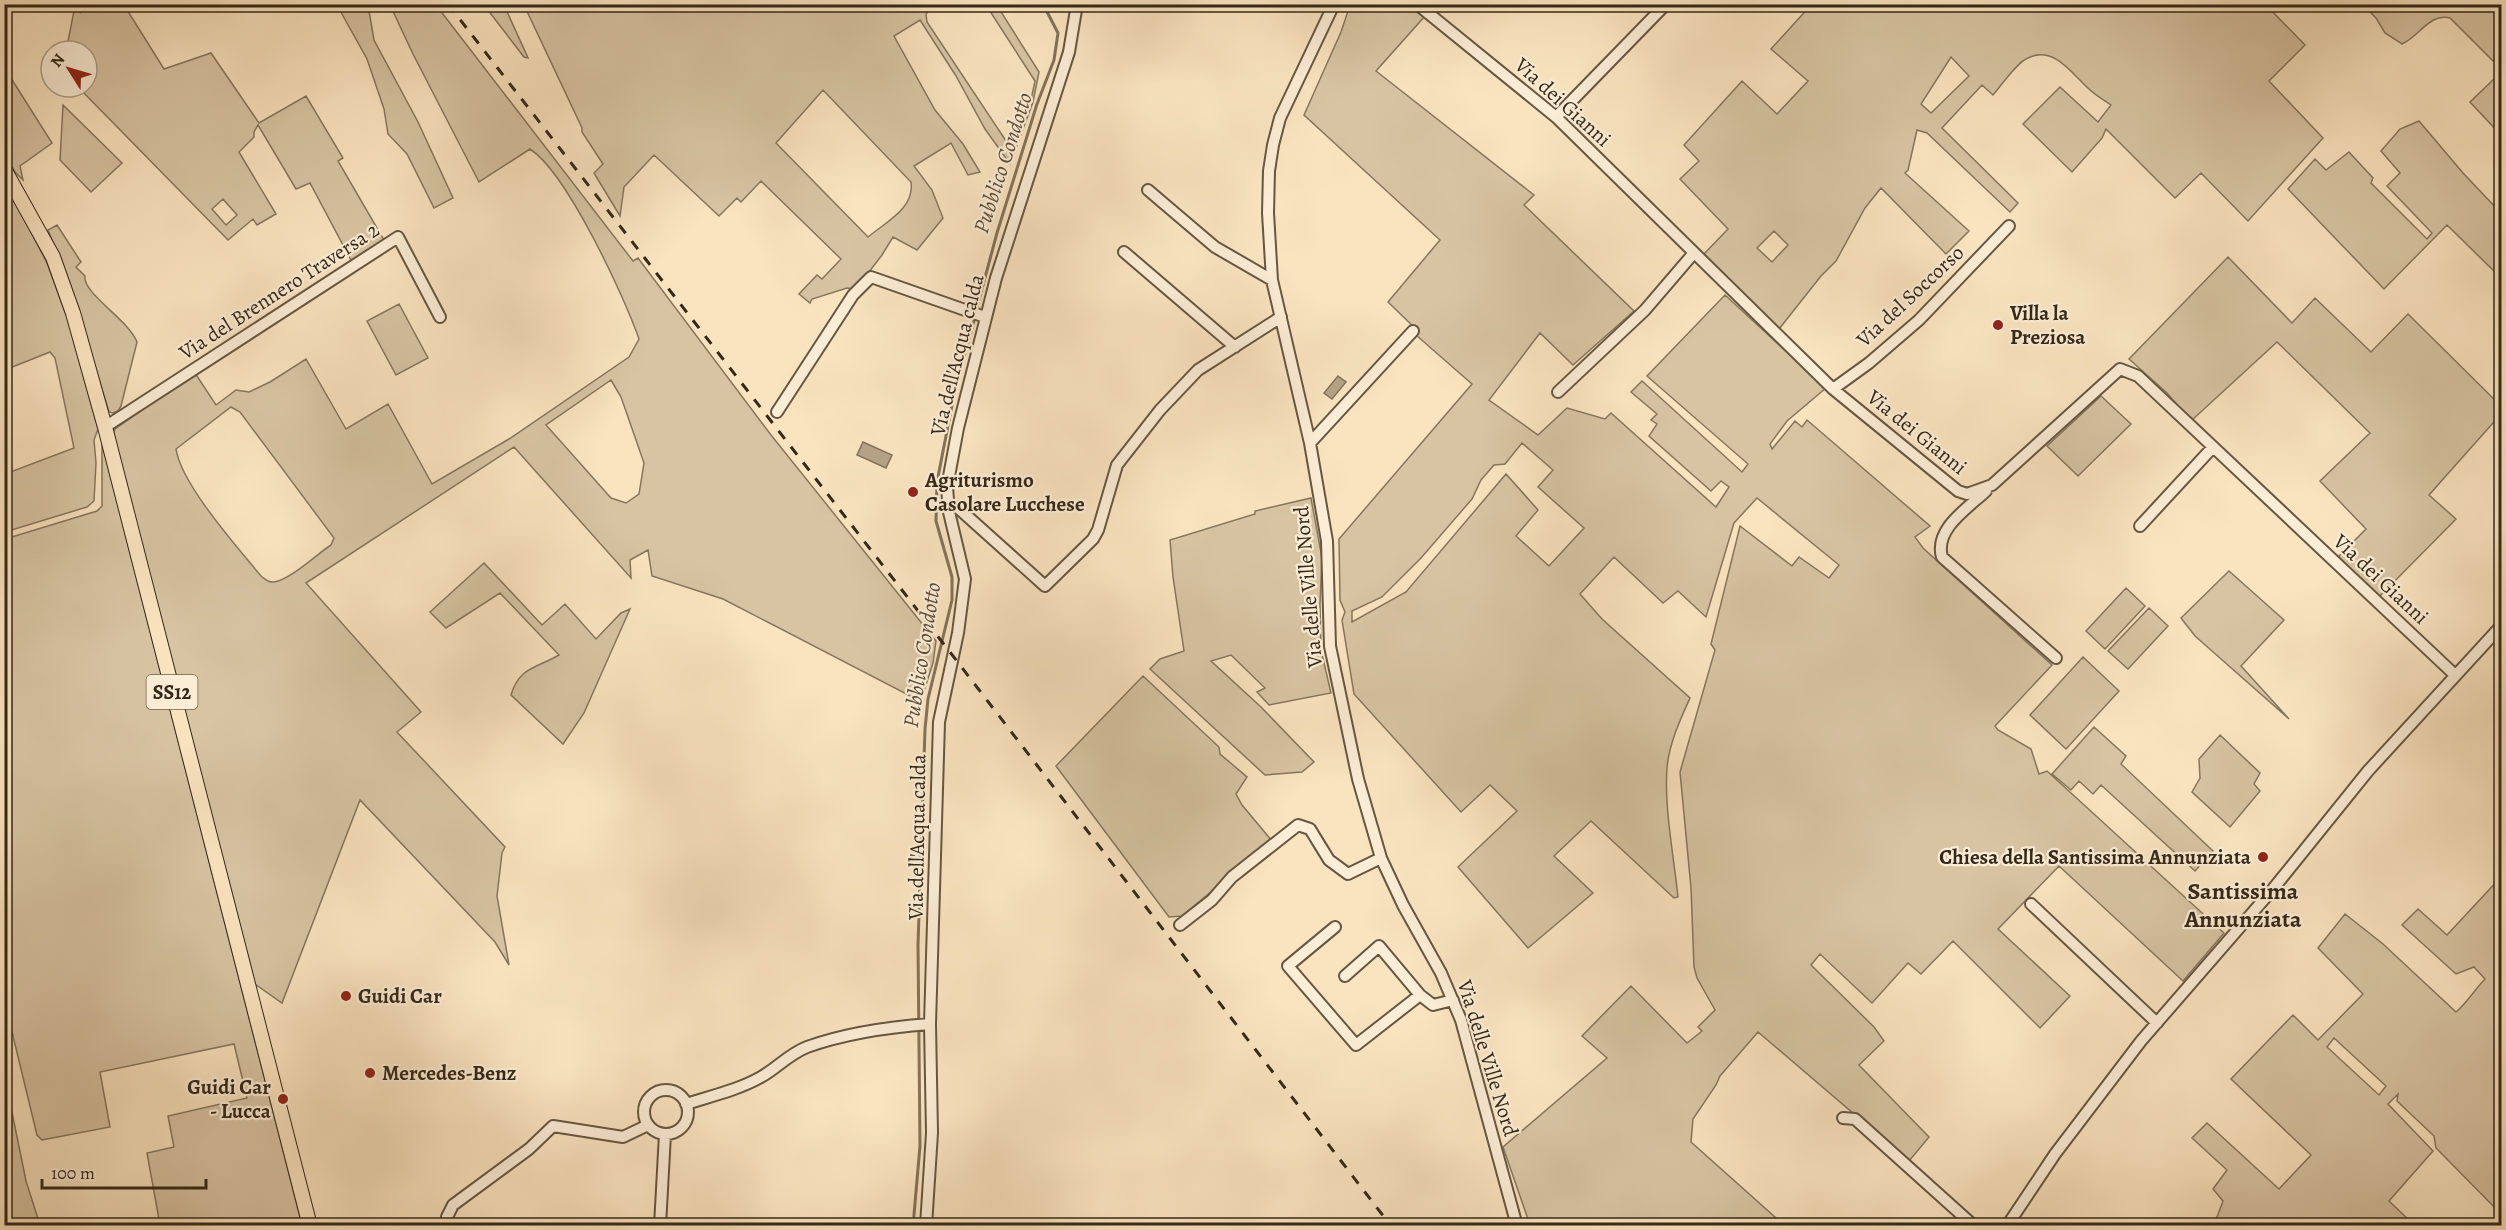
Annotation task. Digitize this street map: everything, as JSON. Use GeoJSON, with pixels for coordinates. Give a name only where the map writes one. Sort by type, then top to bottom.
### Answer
{"type":"FeatureCollection","features":[{"type":"Feature","properties":{"kind":"main road","name":"SS12"},"geometry":{"type":"LineString","coordinates":[[4,169],[53,257],[73,314],[105,427],[310,1226]]}},
{"type":"Feature","properties":{"kind":"street","name":"Via dell'Acqua calda"},"geometry":{"type":"LineString","coordinates":[[926,1226],[932,1133],[921,1024],[939,722],[964,596],[962,562],[947,487],[982,316],[1069,52],[1077,4]]}},
{"type":"Feature","properties":{"kind":"street","name":"Via delle Ville Nord"},"geometry":{"type":"LineString","coordinates":[[1334,4],[1280,118],[1273,146],[1269,171],[1268,213],[1272,280],[1310,443],[1327,541],[1330,646],[1358,779],[1381,858],[1403,905],[1441,973],[1461,1020],[1517,1226]]}},
{"type":"Feature","properties":{"kind":"street","name":"Via dei Gianni"},"geometry":{"type":"LineString","coordinates":[[1418,4],[1556,117],[1833,389],[1958,491],[1967,494],[1992,486],[2120,369],[2138,376],[2455,675]]}},
{"type":"Feature","properties":{"kind":"street"},"geometry":{"type":"LineString","coordinates":[[1556,117],[1666,4]]}},
{"type":"Feature","properties":{"kind":"street"},"geometry":{"type":"LineString","coordinates":[[1148,190],[1215,247],[1272,280]]}},
{"type":"Feature","properties":{"kind":"street","name":"Via del Soccorso"},"geometry":{"type":"LineString","coordinates":[[1833,389],[1869,363],[1919,320],[2009,226]]}},
{"type":"Feature","properties":{"kind":"street","name":"Via del Brennero Traversa 2"},"geometry":{"type":"LineString","coordinates":[[105,427],[398,237],[440,318]]}},
{"type":"Feature","properties":{"kind":"street"},"geometry":{"type":"LineString","coordinates":[[1124,252],[1235,348]]}},
{"type":"Feature","properties":{"kind":"street"},"geometry":{"type":"LineString","coordinates":[[1558,392],[1644,310],[1693,254]]}},
{"type":"Feature","properties":{"kind":"street"},"geometry":{"type":"LineString","coordinates":[[777,412],[853,295],[871,277],[982,316]]}},
{"type":"Feature","properties":{"kind":"street"},"geometry":{"type":"LineString","coordinates":[[949,505],[957,507],[1045,586],[1093,539],[1098,530],[1117,465],[1160,410],[1198,370],[1281,317]]}},
{"type":"Feature","properties":{"kind":"street"},"geometry":{"type":"LineString","coordinates":[[1310,443],[1413,331]]}},
{"type":"Feature","properties":{"kind":"street"},"geometry":{"type":"LineString","coordinates":[[2140,526],[2213,447]]}},
{"type":"Feature","properties":{"kind":"street"},"geometry":{"type":"LineString","coordinates":[[1992,486],[1956,519],[1942,537],[1940,548],[1942,557],[2056,658]]}},
{"type":"Feature","properties":{"kind":"street"},"geometry":{"type":"LineString","coordinates":[[2007,1226],[2055,1154],[2157,1023],[2273,889],[2368,771],[2502,625]]}},
{"type":"Feature","properties":{"kind":"street"},"geometry":{"type":"LineString","coordinates":[[1180,925],[1212,900],[1232,877],[1298,825],[1310,829],[1329,860],[1348,873],[1381,858]]}},
{"type":"Feature","properties":{"kind":"street"},"geometry":{"type":"LineString","coordinates":[[2031,904],[2157,1023]]}},
{"type":"Feature","properties":{"kind":"street"},"geometry":{"type":"LineString","coordinates":[[1335,927],[1288,966],[1356,1046],[1420,994]]}},
{"type":"Feature","properties":{"kind":"street"},"geometry":{"type":"LineString","coordinates":[[1345,976],[1378,946],[1420,994],[1433,1005],[1453,1000]]}},
{"type":"Feature","properties":{"kind":"street"},"geometry":{"type":"LineString","coordinates":[[686,1104],[731,1090],[761,1077],[787,1057],[807,1047],[879,1028],[921,1024]]}},
{"type":"Feature","properties":{"kind":"street"},"geometry":{"type":"LineString","coordinates":[[671,1090],[683,1098],[686,1104],[687,1118],[679,1130],[666,1134],[659,1133],[648,1125],[645,1118],[646,1103],[656,1093],[671,1090]]}},
{"type":"Feature","properties":{"kind":"street"},"geometry":{"type":"LineString","coordinates":[[1842,1118],[1855,1119],[1974,1226]]}},
{"type":"Feature","properties":{"kind":"street"},"geometry":{"type":"LineString","coordinates":[[451,1226],[447,1217],[453,1205],[529,1149],[553,1126],[623,1137],[648,1125]]}},
{"type":"Feature","properties":{"kind":"street"},"geometry":{"type":"LineString","coordinates":[[660,1226],[666,1134]]}},
{"type":"Feature","properties":{"kind":"shaded area"},"geometry":{"type":"Polygon","coordinates":[[[675,4],[676,8],[684,4],[935,5],[926,14],[927,22],[1010,147],[1031,100],[1035,81],[986,5],[992,5],[995,9],[998,7],[1039,72],[1033,102],[1010,164],[985,129],[956,76],[920,20],[894,36],[935,110],[963,144],[980,172],[968,175],[951,143],[914,166],[932,190],[943,218],[917,250],[893,237],[856,289],[847,288],[812,299],[810,303],[799,294],[817,275],[822,279],[841,259],[761,181],[741,202],[737,198],[719,216],[654,155],[624,187],[620,216],[594,173],[603,164],[582,132],[524,5],[675,4]],[[823,90],[776,143],[868,237],[904,207],[911,191],[911,182],[823,90]]]}},
{"type":"Feature","properties":{"kind":"shaded area"},"geometry":{"type":"Polygon","coordinates":[[[2194,4],[2196,7],[2199,4],[2266,5],[2305,45],[2269,81],[2323,138],[2248,221],[2201,173],[2175,198],[2106,129],[2102,138],[2072,172],[2023,124],[2060,87],[2098,122],[2111,105],[2091,91],[2054,58],[2037,55],[2028,58],[2014,69],[1993,95],[1982,85],[1942,128],[2018,203],[2010,212],[1927,133],[1917,130],[1908,170],[1905,173],[1969,231],[1946,254],[1881,188],[1865,208],[1836,261],[1821,276],[1779,329],[1704,254],[1728,229],[1680,179],[1699,161],[1684,145],[1742,81],[1777,114],[1808,81],[1771,49],[1811,5],[2194,4]],[[1951,57],[1921,104],[1931,113],[1969,76],[1951,57]],[[1774,231],[1757,248],[1772,262],[1788,245],[1774,231]]]}},
{"type":"Feature","properties":{"kind":"shaded area"},"geometry":{"type":"Polygon","coordinates":[[[80,5],[124,5],[164,69],[211,53],[259,123],[306,96],[343,158],[338,161],[384,240],[352,262],[310,183],[296,189],[258,125],[254,137],[239,152],[276,214],[257,225],[253,219],[228,240],[90,99],[99,99],[99,39],[68,39],[75,6],[80,12],[80,5]],[[223,199],[212,209],[226,225],[237,215],[223,199]]]}},
{"type":"Feature","properties":{"kind":"shaded area"},"geometry":{"type":"Polygon","coordinates":[[[337,5],[368,5],[374,40],[418,122],[453,198],[434,208],[407,154],[388,134],[384,109],[367,59],[337,5]]]}},
{"type":"Feature","properties":{"kind":"shaded area"},"geometry":{"type":"Polygon","coordinates":[[[390,5],[436,5],[633,261],[638,258],[771,435],[936,641],[933,663],[922,697],[916,699],[723,599],[652,576],[648,550],[630,560],[631,578],[514,447],[306,583],[421,712],[397,732],[505,847],[502,853],[497,896],[509,965],[495,942],[360,800],[282,1003],[255,984],[113,434],[115,429],[195,373],[216,405],[236,390],[249,392],[270,382],[306,359],[346,429],[388,404],[432,484],[509,439],[629,357],[639,339],[632,319],[593,237],[561,183],[545,162],[530,149],[479,182],[390,5]],[[611,380],[546,425],[611,498],[626,503],[639,494],[644,463],[621,397],[611,380]],[[231,407],[176,449],[188,480],[225,533],[261,576],[274,582],[288,577],[303,566],[331,545],[334,538],[240,412],[231,407]]]}},
{"type":"Feature","properties":{"kind":"shaded area"},"geometry":{"type":"Polygon","coordinates":[[[484,5],[504,5],[528,58],[524,57],[484,5]]]}},
{"type":"Feature","properties":{"kind":"shaded area"},"geometry":{"type":"Polygon","coordinates":[[[1350,5],[1411,5],[1425,16],[1376,71],[1534,195],[1524,205],[1634,311],[1573,365],[1540,333],[1489,400],[1538,435],[1567,408],[1605,419],[1611,413],[1716,507],[1729,487],[1721,481],[1711,491],[1649,436],[1657,424],[1651,420],[1657,414],[1631,392],[1642,381],[1742,472],[1748,464],[1647,376],[1725,295],[1826,388],[1787,421],[1770,444],[1772,449],[1795,421],[1802,427],[1807,420],[1930,526],[1915,537],[1923,548],[2052,665],[1995,726],[2031,749],[2039,774],[2047,771],[2224,933],[2183,981],[2059,866],[1998,929],[2070,996],[2040,1028],[1953,941],[1921,974],[1908,963],[1872,1003],[1820,954],[1811,965],[1874,1027],[1884,1041],[1859,1065],[1929,1137],[1909,1161],[1758,1032],[1720,1076],[1693,1119],[1691,1142],[1784,1225],[1530,1225],[1503,1147],[1607,1058],[1582,1036],[1631,986],[1687,1043],[1702,1031],[1698,1027],[1715,1010],[1697,978],[1694,967],[1691,888],[1680,772],[1715,650],[1711,644],[1740,526],[1792,566],[1799,557],[1829,578],[1839,565],[1757,498],[1734,523],[1706,617],[1678,591],[1663,603],[1614,557],[1580,594],[1602,619],[1690,698],[1673,741],[1668,759],[1666,783],[1678,897],[1674,898],[1591,821],[1554,856],[1593,893],[1528,948],[1458,867],[1517,811],[1490,785],[1461,812],[1354,694],[1342,620],[1345,612],[1340,600],[1339,539],[1472,384],[1416,335],[1419,332],[1388,302],[1440,240],[1304,115],[1341,32],[1350,5]],[[1522,443],[1505,464],[1494,465],[1481,480],[1472,499],[1421,558],[1382,597],[1352,611],[1352,622],[1406,592],[1506,474],[1538,510],[1516,536],[1549,566],[1584,528],[1538,487],[1553,470],[1522,443]]]}},
{"type":"Feature","properties":{"kind":"shaded area"},"geometry":{"type":"Polygon","coordinates":[[[2363,5],[2501,5],[2501,53],[2493,61],[2450,18],[2443,17],[2430,22],[2402,44],[2385,33],[2376,18],[2363,5]]]}},
{"type":"Feature","properties":{"kind":"shaded area"},"geometry":{"type":"Polygon","coordinates":[[[4,67],[52,143],[20,166],[23,180],[15,172],[5,154],[4,67]]]}},
{"type":"Feature","properties":{"kind":"shaded area"},"geometry":{"type":"Polygon","coordinates":[[[2496,77],[2501,83],[2501,135],[2470,102],[2496,77]]]}},
{"type":"Feature","properties":{"kind":"shaded area"},"geometry":{"type":"Polygon","coordinates":[[[63,105],[122,163],[91,192],[60,160],[63,105]]]}},
{"type":"Feature","properties":{"kind":"shaded area"},"geometry":{"type":"Polygon","coordinates":[[[2419,121],[2501,213],[2501,278],[2447,225],[2384,289],[2288,189],[2315,159],[2326,170],[2349,152],[2373,178],[2371,183],[2427,239],[2432,233],[2387,186],[2400,173],[2381,151],[2400,129],[2419,121]]]}},
{"type":"Feature","properties":{"kind":"shaded area"},"geometry":{"type":"Polygon","coordinates":[[[4,180],[47,263],[68,320],[98,429],[94,440],[96,463],[94,501],[87,507],[5,532],[5,474],[74,448],[55,358],[50,352],[5,370],[4,180]]]}},
{"type":"Feature","properties":{"kind":"shaded area"},"geometry":{"type":"Polygon","coordinates":[[[57,225],[81,262],[76,267],[85,276],[86,283],[98,299],[125,325],[137,342],[121,406],[113,413],[109,412],[71,287],[48,230],[57,225]]]}},
{"type":"Feature","properties":{"kind":"shaded area"},"geometry":{"type":"Polygon","coordinates":[[[2228,257],[2292,323],[2315,298],[2371,352],[2408,314],[2501,406],[2501,414],[2429,495],[2456,519],[2378,598],[2336,559],[2366,529],[2320,481],[2370,433],[2277,342],[2191,421],[2167,393],[2129,359],[2228,257]]]}},
{"type":"Feature","properties":{"kind":"shaded area"},"geometry":{"type":"Polygon","coordinates":[[[399,304],[428,358],[396,375],[367,321],[399,304]]]}},
{"type":"Feature","properties":{"kind":"shaded area"},"geometry":{"type":"Polygon","coordinates":[[[1338,376],[1346,382],[1332,399],[1324,393],[1338,376]]]}},
{"type":"Feature","properties":{"kind":"shaded area"},"geometry":{"type":"Polygon","coordinates":[[[2101,396],[2131,424],[2078,476],[2047,446],[2101,396]]]}},
{"type":"Feature","properties":{"kind":"shaded area"},"geometry":{"type":"Polygon","coordinates":[[[863,442],[892,455],[886,468],[857,455],[863,442]]]}},
{"type":"Feature","properties":{"kind":"shaded area"},"geometry":{"type":"Polygon","coordinates":[[[102,443],[302,1225],[160,1225],[147,1153],[174,1147],[168,1116],[247,1098],[234,1044],[100,1072],[110,1127],[42,1140],[37,1135],[4,999],[5,539],[97,511],[102,506],[102,443]]]}},
{"type":"Feature","properties":{"kind":"shaded area"},"geometry":{"type":"Polygon","coordinates":[[[1311,498],[1322,558],[1321,650],[1331,693],[1269,705],[1257,692],[1265,688],[1231,655],[1211,661],[1261,707],[1314,762],[1302,772],[1265,775],[1150,669],[1160,659],[1184,651],[1170,540],[1255,514],[1255,511],[1311,498]]]}},
{"type":"Feature","properties":{"kind":"shaded area"},"geometry":{"type":"Polygon","coordinates":[[[484,563],[542,625],[565,604],[596,639],[621,613],[630,609],[584,713],[563,744],[511,695],[514,686],[524,673],[559,655],[500,593],[446,628],[430,612],[484,563]]]}},
{"type":"Feature","properties":{"kind":"shaded area"},"geometry":{"type":"Polygon","coordinates":[[[2229,571],[2284,620],[2241,666],[2289,719],[2195,636],[2181,618],[2229,571]]]}},
{"type":"Feature","properties":{"kind":"shaded area"},"geometry":{"type":"Polygon","coordinates":[[[2126,588],[2145,606],[2105,649],[2086,631],[2126,588]]]}},
{"type":"Feature","properties":{"kind":"shaded area"},"geometry":{"type":"Polygon","coordinates":[[[2149,608],[2168,626],[2128,669],[2108,651],[2149,608]]]}},
{"type":"Feature","properties":{"kind":"shaded area"},"geometry":{"type":"Polygon","coordinates":[[[2083,657],[2119,691],[2066,749],[2030,715],[2083,657]]]}},
{"type":"Feature","properties":{"kind":"shaded area"},"geometry":{"type":"Polygon","coordinates":[[[1143,676],[1219,747],[1220,754],[1247,777],[1236,794],[1242,805],[1272,841],[1182,916],[1169,917],[1056,766],[1143,676]]]}},
{"type":"Feature","properties":{"kind":"shaded area"},"geometry":{"type":"Polygon","coordinates":[[[2094,727],[2126,756],[2121,764],[2213,851],[2195,871],[2101,785],[2093,794],[2079,781],[2071,790],[2052,774],[2094,727]]]}},
{"type":"Feature","properties":{"kind":"shaded area"},"geometry":{"type":"Polygon","coordinates":[[[2220,735],[2260,773],[2254,784],[2260,791],[2230,827],[2192,792],[2200,778],[2199,759],[2220,735]]]}},
{"type":"Feature","properties":{"kind":"shaded area"},"geometry":{"type":"Polygon","coordinates":[[[2501,877],[2501,1214],[2436,1148],[2434,1136],[2397,1101],[2398,1094],[2388,1104],[2433,1151],[2389,1201],[2414,1225],[2209,1225],[2217,1217],[2223,1201],[2213,1189],[2227,1170],[2192,1138],[2207,1123],[2279,1189],[2311,1155],[2231,1079],[2293,1015],[2318,1040],[2363,994],[2318,948],[2345,914],[2383,944],[2456,1012],[2485,979],[2474,967],[2456,974],[2402,925],[2418,909],[2447,935],[2501,877]],[[2334,1038],[2327,1047],[2379,1095],[2386,1086],[2334,1038]]]}},
{"type":"Feature","properties":{"kind":"shaded area"},"geometry":{"type":"Polygon","coordinates":[[[5,1078],[26,1181],[40,1225],[5,1225],[5,1078]]]}},
{"type":"Feature","properties":{"kind":"waterway","name":"Pubblico Condotto"},"geometry":{"type":"LineString","coordinates":[[976,311],[997,233],[1037,104],[1054,60],[1058,33],[1043,4]]}},
{"type":"Feature","properties":{"kind":"waterway","name":"Pubblico Condotto"},"geometry":{"type":"LineString","coordinates":[[913,1226],[920,1146],[918,945],[925,729],[928,699],[952,600],[952,577],[936,521],[937,482],[955,390],[975,317]]}},
{"type":"Feature","properties":{"kind":"railway"},"geometry":{"type":"LineString","coordinates":[[448,4],[1391,1226]]}},
{"type":"Feature","properties":{"kind":"place","name":"Villa la Preziosa"},"geometry":{"type":"Point","coordinates":[1998,325]}},
{"type":"Feature","properties":{"kind":"place","name":"Agriturismo Casolare Lucchese"},"geometry":{"type":"Point","coordinates":[913,492]}},
{"type":"Feature","properties":{"kind":"place","name":"Chiesa della Santissima Annunziata"},"geometry":{"type":"Point","coordinates":[2263,857]}},
{"type":"Feature","properties":{"kind":"place","name":"Guidi Car"},"geometry":{"type":"Point","coordinates":[346,996]}},
{"type":"Feature","properties":{"kind":"place","name":"Mercedes-Benz"},"geometry":{"type":"Point","coordinates":[370,1073]}},
{"type":"Feature","properties":{"kind":"place","name":"Guidi Car - Lucca"},"geometry":{"type":"Point","coordinates":[283,1099]}},
{"type":"Feature","properties":{"kind":"district","name":"Santissima Annunziata"},"geometry":{"type":"Point","coordinates":[2243,905]}}]}
